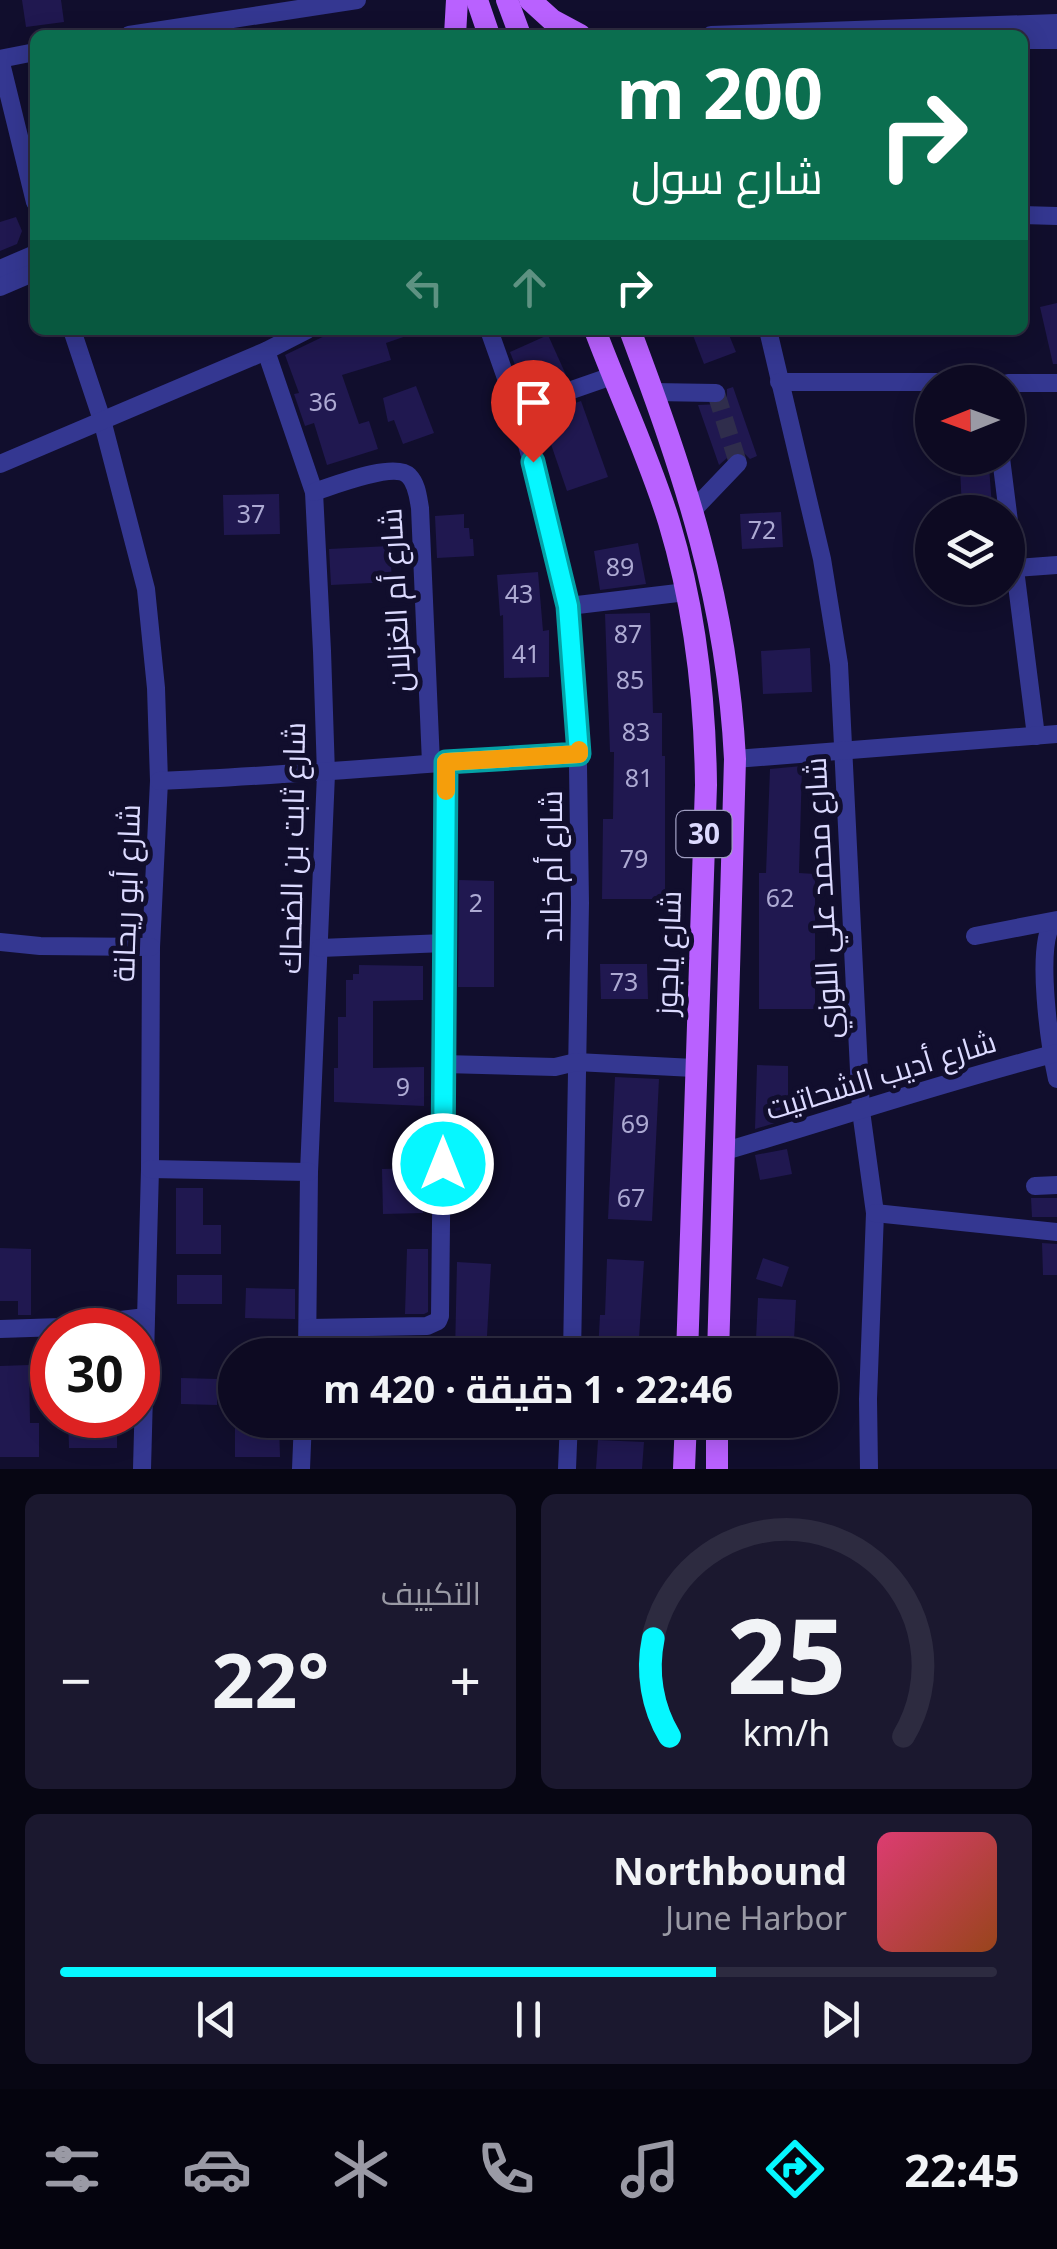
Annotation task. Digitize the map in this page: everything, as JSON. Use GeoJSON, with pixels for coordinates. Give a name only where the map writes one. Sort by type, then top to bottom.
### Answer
{"type":"FeatureCollection","features":[{"type":"Feature","properties":{"kind":"main road"},"geometry":{"type":"LineString","coordinates":[[455,30],[457,0]]}},
{"type":"Feature","properties":{"kind":"main road"},"geometry":{"type":"LineString","coordinates":[[477,0],[487,30]]}},
{"type":"Feature","properties":{"kind":"main road"},"geometry":{"type":"LineString","coordinates":[[506,0],[518,30]]}},
{"type":"Feature","properties":{"kind":"main road"},"geometry":{"type":"LineString","coordinates":[[530,0],[552,20],[571,30]]}},
{"type":"Feature","properties":{"kind":"main road","name":"شارع ياجوز"},"geometry":{"type":"LineString","coordinates":[[598,335],[657,488],[698,648],[706,785],[687,1338]]}},
{"type":"Feature","properties":{"kind":"main road","name":"شارع ياجوز"},"geometry":{"type":"LineString","coordinates":[[632,335],[694,509],[722,634],[736,759],[718,1338]]}},
{"type":"Feature","properties":{"kind":"main road"},"geometry":{"type":"LineString","coordinates":[[684,1469],[685,1438]]}},
{"type":"Feature","properties":{"kind":"main road"},"geometry":{"type":"LineString","coordinates":[[716,1469],[717,1438]]}},
{"type":"Feature","properties":{"kind":"street"},"geometry":{"type":"LineString","coordinates":[[163,30],[357,0]]}},
{"type":"Feature","properties":{"kind":"street"},"geometry":{"type":"LineString","coordinates":[[844,30],[1057,22]]}},
{"type":"Feature","properties":{"kind":"street"},"geometry":{"type":"LineString","coordinates":[[1028,40],[1057,40]]}},
{"type":"Feature","properties":{"kind":"street"},"geometry":{"type":"LineString","coordinates":[[30,53],[0,58],[30,181]]}},
{"type":"Feature","properties":{"kind":"street"},"geometry":{"type":"LineString","coordinates":[[1028,216],[1057,216]]}},
{"type":"Feature","properties":{"kind":"street"},"geometry":{"type":"LineString","coordinates":[[0,269],[30,256]]}},
{"type":"Feature","properties":{"kind":"street"},"geometry":{"type":"LineString","coordinates":[[0,287],[30,274]]}},
{"type":"Feature","properties":{"kind":"street","name":"شارع أبو ريحانة"},"geometry":{"type":"LineString","coordinates":[[74,335],[102,420],[146,588],[156,688],[159,780],[146,1308]]}},
{"type":"Feature","properties":{"kind":"street"},"geometry":{"type":"LineString","coordinates":[[0,464],[297,335]]}},
{"type":"Feature","properties":{"kind":"street","name":"شارع أم خلاد"},"geometry":{"type":"LineString","coordinates":[[491,335],[518,409],[568,606],[579,754],[572,1338]]}},
{"type":"Feature","properties":{"kind":"street","name":"شارع محمد علي اللوزي"},"geometry":{"type":"LineString","coordinates":[[769,335],[825,576],[838,664],[861,1110],[875,1213],[869,1469]]}},
{"type":"Feature","properties":{"kind":"street","name":"شارع ثابت بن الضحاك"},"geometry":{"type":"LineString","coordinates":[[266,351],[314,492],[326,774],[309,1172],[308,1338]]}},
{"type":"Feature","properties":{"kind":"street"},"geometry":{"type":"LineString","coordinates":[[518,409],[612,376]]}},
{"type":"Feature","properties":{"kind":"street"},"geometry":{"type":"LineString","coordinates":[[780,382],[915,382]]}},
{"type":"Feature","properties":{"kind":"street"},"geometry":{"type":"LineString","coordinates":[[1025,382],[1057,383]]}},
{"type":"Feature","properties":{"kind":"street"},"geometry":{"type":"LineString","coordinates":[[653,392],[716,393]]}},
{"type":"Feature","properties":{"kind":"street"},"geometry":{"type":"LineString","coordinates":[[694,509],[738,463]]}},
{"type":"Feature","properties":{"kind":"street","name":"شارع أم الغزلان"},"geometry":{"type":"LineString","coordinates":[[314,492],[393,470],[413,480],[420,508],[439,762]]}},
{"type":"Feature","properties":{"kind":"street"},"geometry":{"type":"LineString","coordinates":[[1025,567],[1057,565]]}},
{"type":"Feature","properties":{"kind":"street"},"geometry":{"type":"LineString","coordinates":[[568,606],[686,592]]}},
{"type":"Feature","properties":{"kind":"street"},"geometry":{"type":"LineString","coordinates":[[1020,605],[1036,736]]}},
{"type":"Feature","properties":{"kind":"street"},"geometry":{"type":"LineString","coordinates":[[736,759],[1057,734]]}},
{"type":"Feature","properties":{"kind":"street"},"geometry":{"type":"LineString","coordinates":[[159,780],[326,774],[439,762],[579,754]]}},
{"type":"Feature","properties":{"kind":"street"},"geometry":{"type":"LineString","coordinates":[[309,1328],[427,1326],[440,1316],[444,944],[439,762]]}},
{"type":"Feature","properties":{"kind":"street"},"geometry":{"type":"LineString","coordinates":[[974,936],[1055,921]]}},
{"type":"Feature","properties":{"kind":"street"},"geometry":{"type":"LineString","coordinates":[[1055,921],[1045,940],[1057,1079]]}},
{"type":"Feature","properties":{"kind":"street"},"geometry":{"type":"LineString","coordinates":[[0,929],[0,942],[152,948]]}},
{"type":"Feature","properties":{"kind":"street"},"geometry":{"type":"LineString","coordinates":[[320,948],[444,944]]}},
{"type":"Feature","properties":{"kind":"street","name":"شارع أديب الشحاتيت"},"geometry":{"type":"LineString","coordinates":[[722,1152],[909,1092],[1054,1054]]}},
{"type":"Feature","properties":{"kind":"street"},"geometry":{"type":"LineString","coordinates":[[444,1064],[555,1067],[576,1062],[694,1068]]}},
{"type":"Feature","properties":{"kind":"street"},"geometry":{"type":"LineString","coordinates":[[150,1169],[309,1172]]}},
{"type":"Feature","properties":{"kind":"street"},"geometry":{"type":"LineString","coordinates":[[1034,1186],[1057,1186]]}},
{"type":"Feature","properties":{"kind":"street"},"geometry":{"type":"LineString","coordinates":[[875,1213],[1057,1232]]}},
{"type":"Feature","properties":{"kind":"street"},"geometry":{"type":"LineString","coordinates":[[0,1330],[30,1329]]}},
{"type":"Feature","properties":{"kind":"street","name":"شارع أبو ريحانة"},"geometry":{"type":"LineString","coordinates":[[142,1469],[143,1438]]}},
{"type":"Feature","properties":{"kind":"street"},"geometry":{"type":"LineString","coordinates":[[301,1469],[302,1438]]}},
{"type":"Feature","properties":{"kind":"street"},"geometry":{"type":"LineString","coordinates":[[568,1469],[569,1438]]}},
{"type":"Feature","properties":{"kind":"building"},"geometry":{"type":"Polygon","coordinates":[[[22,0],[61,0],[64,22],[26,27],[22,0]]]}},
{"type":"Feature","properties":{"kind":"building"},"geometry":{"type":"Polygon","coordinates":[[[16,217],[22,231],[17,244],[0,251],[0,222],[16,217]]]}},
{"type":"Feature","properties":{"kind":"building"},"geometry":{"type":"Polygon","coordinates":[[[1057,303],[1057,364],[1053,364],[1040,307],[1057,303]]]}},
{"type":"Feature","properties":{"kind":"building"},"geometry":{"type":"Polygon","coordinates":[[[327,335],[409,335],[386,343],[391,360],[342,375],[359,424],[369,421],[378,449],[327,465],[314,423],[305,426],[294,394],[299,393],[285,355],[327,335]]]}},
{"type":"Feature","properties":{"kind":"building"},"geometry":{"type":"Polygon","coordinates":[[[548,335],[566,375],[526,393],[510,352],[548,335]]]}},
{"type":"Feature","properties":{"kind":"building"},"geometry":{"type":"Polygon","coordinates":[[[693,335],[729,335],[736,352],[704,364],[693,335]]]}},
{"type":"Feature","properties":{"kind":"building"},"geometry":{"type":"Polygon","coordinates":[[[416,386],[434,433],[403,444],[394,420],[388,422],[383,398],[416,386]]]}},
{"type":"Feature","properties":{"kind":"building"},"geometry":{"type":"Polygon","coordinates":[[[733,387],[757,456],[750,459],[742,451],[735,451],[719,465],[698,405],[721,404],[727,399],[727,389],[733,387]]]}},
{"type":"Feature","properties":{"kind":"building"},"geometry":{"type":"Polygon","coordinates":[[[581,401],[608,477],[567,491],[541,415],[581,401]]]}},
{"type":"Feature","properties":{"kind":"building"},"geometry":{"type":"Polygon","coordinates":[[[960,475],[990,475],[991,495],[961,495],[960,475]]]}},
{"type":"Feature","properties":{"kind":"building"},"geometry":{"type":"Polygon","coordinates":[[[279,494],[280,534],[224,535],[223,495],[279,494]]]}},
{"type":"Feature","properties":{"kind":"building"},"geometry":{"type":"Polygon","coordinates":[[[781,512],[783,547],[742,549],[740,514],[781,512]]]}},
{"type":"Feature","properties":{"kind":"building"},"geometry":{"type":"Polygon","coordinates":[[[464,514],[464,528],[469,528],[473,539],[474,556],[437,558],[435,516],[464,514]]]}},
{"type":"Feature","properties":{"kind":"building"},"geometry":{"type":"Polygon","coordinates":[[[638,543],[646,584],[600,590],[594,551],[638,543]]]}},
{"type":"Feature","properties":{"kind":"building"},"geometry":{"type":"Polygon","coordinates":[[[390,546],[392,582],[331,585],[329,549],[390,546]]]}},
{"type":"Feature","properties":{"kind":"building"},"geometry":{"type":"Polygon","coordinates":[[[538,572],[543,631],[549,630],[549,677],[504,678],[503,615],[500,616],[497,575],[538,572]]]}},
{"type":"Feature","properties":{"kind":"building"},"geometry":{"type":"Polygon","coordinates":[[[650,613],[653,713],[662,713],[665,756],[665,899],[602,899],[603,819],[613,819],[614,752],[610,752],[605,614],[650,613]]]}},
{"type":"Feature","properties":{"kind":"building"},"geometry":{"type":"Polygon","coordinates":[[[810,648],[812,692],[763,694],[761,651],[810,648]]]}},
{"type":"Feature","properties":{"kind":"building"},"geometry":{"type":"Polygon","coordinates":[[[802,766],[799,873],[815,874],[815,1009],[759,1009],[759,873],[766,873],[770,769],[802,766]]]}},
{"type":"Feature","properties":{"kind":"building"},"geometry":{"type":"Polygon","coordinates":[[[459,880],[494,881],[494,987],[458,987],[459,880]]]}},
{"type":"Feature","properties":{"kind":"building"},"geometry":{"type":"Polygon","coordinates":[[[600,964],[647,964],[648,999],[601,999],[600,964]]]}},
{"type":"Feature","properties":{"kind":"building"},"geometry":{"type":"Polygon","coordinates":[[[359,965],[423,966],[423,1000],[373,1001],[373,1068],[424,1067],[424,1106],[334,1102],[338,1017],[346,1017],[346,980],[359,974],[359,965]]]}},
{"type":"Feature","properties":{"kind":"building"},"geometry":{"type":"Polygon","coordinates":[[[757,1065],[788,1066],[788,1119],[755,1129],[757,1065]]]}},
{"type":"Feature","properties":{"kind":"building"},"geometry":{"type":"Polygon","coordinates":[[[615,1077],[659,1079],[652,1221],[608,1219],[615,1077]]]}},
{"type":"Feature","properties":{"kind":"building"},"geometry":{"type":"Polygon","coordinates":[[[787,1149],[792,1174],[760,1180],[755,1155],[787,1149]]]}},
{"type":"Feature","properties":{"kind":"building"},"geometry":{"type":"Polygon","coordinates":[[[422,1168],[423,1213],[383,1214],[382,1169],[422,1168]]]}},
{"type":"Feature","properties":{"kind":"building"},"geometry":{"type":"Polygon","coordinates":[[[176,1188],[203,1188],[203,1225],[221,1225],[221,1254],[176,1254],[176,1188]]]}},
{"type":"Feature","properties":{"kind":"building"},"geometry":{"type":"Polygon","coordinates":[[[1031,1198],[1057,1198],[1057,1217],[1032,1217],[1031,1198]]]}},
{"type":"Feature","properties":{"kind":"building"},"geometry":{"type":"Polygon","coordinates":[[[1042,1243],[1057,1244],[1057,1275],[1043,1275],[1042,1243]]]}},
{"type":"Feature","properties":{"kind":"building"},"geometry":{"type":"Polygon","coordinates":[[[0,1248],[31,1249],[30,1315],[18,1315],[18,1301],[0,1301],[0,1248]]]}},
{"type":"Feature","properties":{"kind":"building"},"geometry":{"type":"Polygon","coordinates":[[[407,1249],[428,1249],[428,1312],[424,1314],[405,1314],[407,1249]]]}},
{"type":"Feature","properties":{"kind":"building"},"geometry":{"type":"Polygon","coordinates":[[[763,1258],[789,1267],[782,1287],[756,1279],[763,1258]]]}},
{"type":"Feature","properties":{"kind":"building"},"geometry":{"type":"Polygon","coordinates":[[[607,1259],[644,1261],[639,1338],[599,1338],[600,1315],[605,1315],[607,1259]]]}},
{"type":"Feature","properties":{"kind":"building"},"geometry":{"type":"Polygon","coordinates":[[[457,1262],[491,1264],[487,1338],[455,1338],[457,1262]]]}},
{"type":"Feature","properties":{"kind":"building"},"geometry":{"type":"Polygon","coordinates":[[[177,1275],[222,1275],[222,1304],[177,1304],[177,1275]]]}},
{"type":"Feature","properties":{"kind":"building"},"geometry":{"type":"Polygon","coordinates":[[[246,1288],[295,1289],[295,1319],[245,1318],[246,1288]]]}},
{"type":"Feature","properties":{"kind":"building"},"geometry":{"type":"Polygon","coordinates":[[[758,1298],[796,1300],[794,1338],[756,1338],[758,1298]]]}},
{"type":"Feature","properties":{"kind":"building"},"geometry":{"type":"Polygon","coordinates":[[[29,1365],[30,1438],[39,1438],[39,1457],[0,1457],[0,1366],[29,1365]]]}},
{"type":"Feature","properties":{"kind":"building"},"geometry":{"type":"Polygon","coordinates":[[[181,1378],[217,1379],[217,1405],[181,1404],[181,1378]]]}},
{"type":"Feature","properties":{"kind":"building"},"geometry":{"type":"Polygon","coordinates":[[[69,1438],[117,1438],[117,1448],[69,1448],[69,1438]]]}},
{"type":"Feature","properties":{"kind":"building"},"geometry":{"type":"Polygon","coordinates":[[[235,1438],[279,1438],[280,1457],[235,1457],[235,1438]]]}},
{"type":"Feature","properties":{"kind":"building"},"geometry":{"type":"Polygon","coordinates":[[[598,1440],[644,1442],[642,1469],[596,1469],[598,1440]]]}},
{"type":"Feature","properties":{"kind":"tunnel"},"geometry":{"type":"LineString","coordinates":[[716,393],[738,463]]}},
{"type":"Feature","properties":{"kind":"slow traffic"},"geometry":{"type":"LineString","coordinates":[[446,791],[446,762],[579,754],[579,750]]}},
{"type":"Feature","properties":{"kind":"route"},"geometry":{"type":"LineString","coordinates":[[443,1164],[446,762],[579,754],[568,606],[533,462]]}}]}
